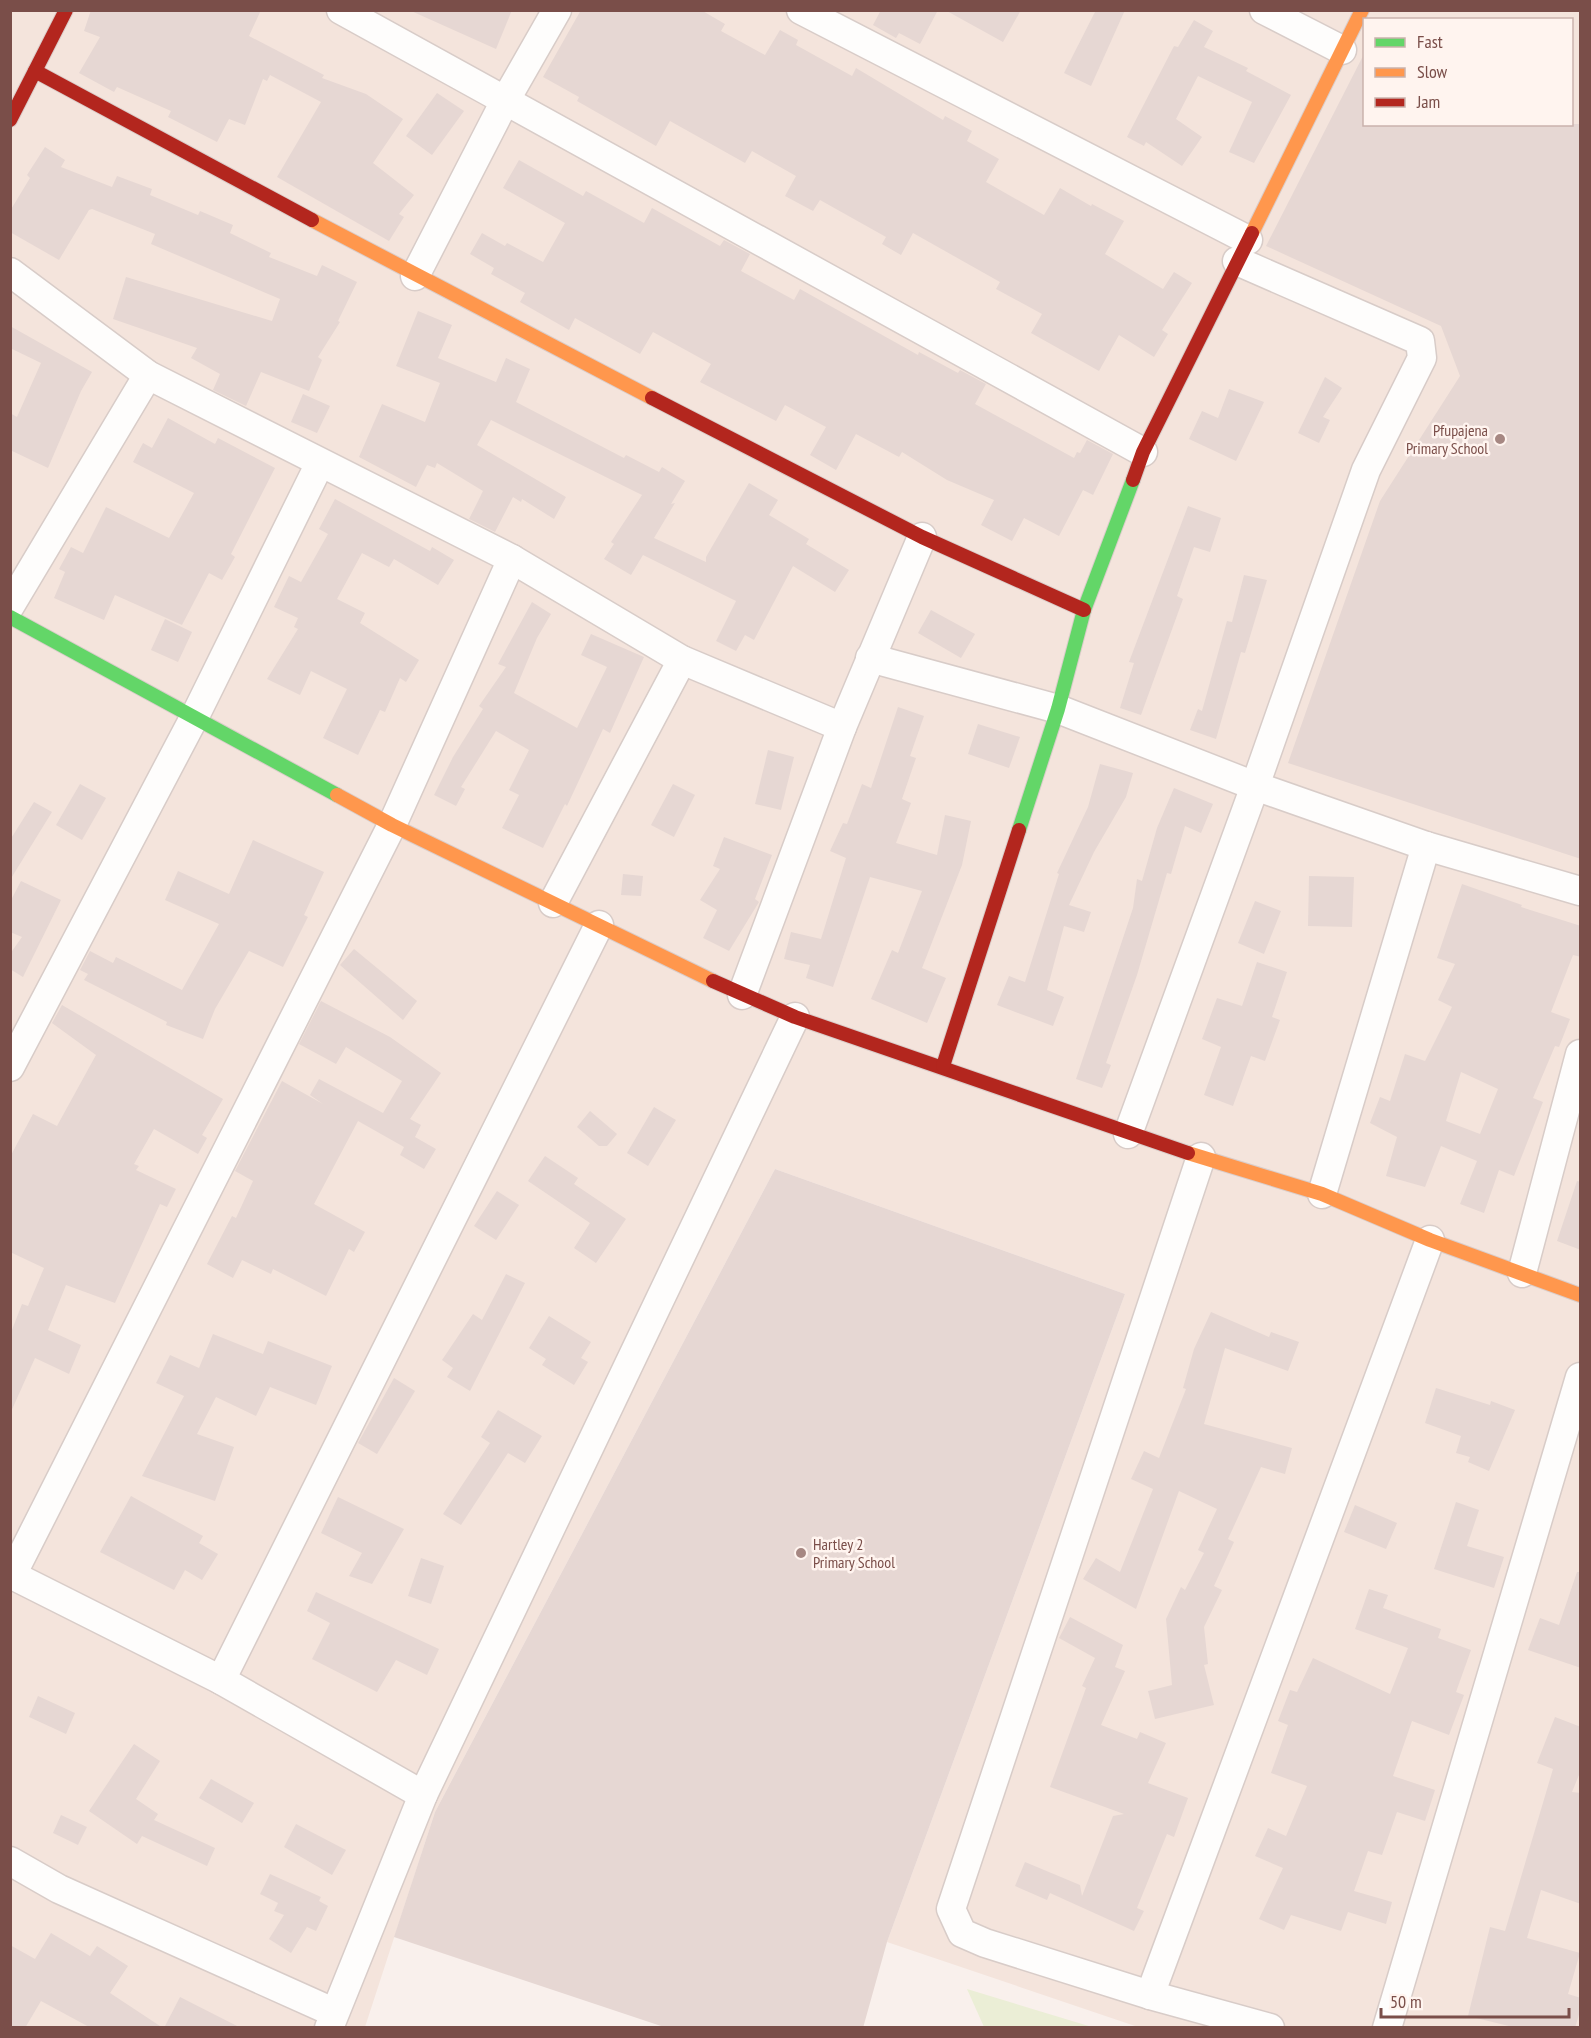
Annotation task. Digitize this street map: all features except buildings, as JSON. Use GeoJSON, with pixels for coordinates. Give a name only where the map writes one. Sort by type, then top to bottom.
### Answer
{"type":"FeatureCollection","features":[{"type":"Feature","properties":{"kind":"street"},"geometry":{"type":"LineString","coordinates":[[10,120],[66,10]]}},
{"type":"Feature","properties":{"kind":"street"},"geometry":{"type":"LineString","coordinates":[[341,10],[1143,452]]}},
{"type":"Feature","properties":{"kind":"street"},"geometry":{"type":"LineString","coordinates":[[415,276],[505,101],[557,10]]}},
{"type":"Feature","properties":{"kind":"street"},"geometry":{"type":"LineString","coordinates":[[801,10],[1243,251],[1420,341],[1422,358],[1366,470],[1256,786],[1128,1134]]}},
{"type":"Feature","properties":{"kind":"street"},"geometry":{"type":"LineString","coordinates":[[1264,10],[1342,50]]}},
{"type":"Feature","properties":{"kind":"street"},"geometry":{"type":"LineString","coordinates":[[943,1066],[1058,709],[1084,610],[1143,452],[1362,10]]}},
{"type":"Feature","properties":{"kind":"street"},"geometry":{"type":"LineString","coordinates":[[35,71],[415,276],[922,537],[1084,610]]}},
{"type":"Feature","properties":{"kind":"street"},"geometry":{"type":"LineString","coordinates":[[10,272],[148,375],[512,560],[682,660],[842,727]]}},
{"type":"Feature","properties":{"kind":"street"},"geometry":{"type":"LineString","coordinates":[[10,606],[148,375]]}},
{"type":"Feature","properties":{"kind":"street"},"geometry":{"type":"LineString","coordinates":[[10,1067],[195,716],[320,463]]}},
{"type":"Feature","properties":{"kind":"street"},"geometry":{"type":"LineString","coordinates":[[742,995],[842,727],[922,537]]}},
{"type":"Feature","properties":{"kind":"street"},"geometry":{"type":"LineString","coordinates":[[423,1795],[221,1680],[11,1574],[392,825],[512,560]]}},
{"type":"Feature","properties":{"kind":"street"},"geometry":{"type":"LineString","coordinates":[[10,617],[392,825],[742,995],[795,1017],[943,1066],[1128,1134],[1322,1194],[1430,1240],[1581,1295]]}},
{"type":"Feature","properties":{"kind":"street"},"geometry":{"type":"LineString","coordinates":[[870,658],[1058,709],[1256,786],[1426,846],[1581,891]]}},
{"type":"Feature","properties":{"kind":"street"},"geometry":{"type":"LineString","coordinates":[[553,903],[682,660]]}},
{"type":"Feature","properties":{"kind":"street"},"geometry":{"type":"LineString","coordinates":[[1322,1194],[1426,846]]}},
{"type":"Feature","properties":{"kind":"street"},"geometry":{"type":"LineString","coordinates":[[221,1680],[599,925]]}},
{"type":"Feature","properties":{"kind":"street"},"geometry":{"type":"LineString","coordinates":[[10,1861],[59,1889],[331,2020],[423,1795],[795,1017]]}},
{"type":"Feature","properties":{"kind":"street"},"geometry":{"type":"LineString","coordinates":[[1522,1273],[1581,1054]]}},
{"type":"Feature","properties":{"kind":"street"},"geometry":{"type":"LineString","coordinates":[[1201,1157],[951,1909],[962,1933],[970,1937],[1150,1995],[1270,2028]]}},
{"type":"Feature","properties":{"kind":"street"},"geometry":{"type":"LineString","coordinates":[[1150,1995],[1430,1240]]}},
{"type":"Feature","properties":{"kind":"street"},"geometry":{"type":"LineString","coordinates":[[1387,2028],[1581,1377]]}},
{"type":"Feature","properties":{"kind":"shaded area"},"geometry":{"type":"Polygon","coordinates":[[[11,11],[1580,11],[1580,2027],[1138,2027],[887,1942],[1125,1294],[775,1169],[435,1812],[365,2027],[11,2028],[11,11]]]}},
{"type":"Feature","properties":{"kind":"green space"},"geometry":{"type":"Polygon","coordinates":[[[967,1989],[1092,2027],[984,2027],[967,1989]]]}},
{"type":"Feature","properties":{"kind":"traffic: fast"},"geometry":{"type":"LineString","coordinates":[[1019,830],[1058,709],[1084,610],[1133,480]]}},
{"type":"Feature","properties":{"kind":"traffic: fast"},"geometry":{"type":"LineString","coordinates":[[10,617],[337,795]]}},
{"type":"Feature","properties":{"kind":"traffic: slow"},"geometry":{"type":"LineString","coordinates":[[1252,233],[1362,10]]}},
{"type":"Feature","properties":{"kind":"traffic: slow"},"geometry":{"type":"LineString","coordinates":[[312,220],[652,398]]}},
{"type":"Feature","properties":{"kind":"traffic: slow"},"geometry":{"type":"LineString","coordinates":[[337,795],[392,825],[713,981]]}},
{"type":"Feature","properties":{"kind":"traffic: slow"},"geometry":{"type":"LineString","coordinates":[[1188,1153],[1322,1194],[1430,1240],[1580,1295]]}},
{"type":"Feature","properties":{"kind":"traffic: jam"},"geometry":{"type":"LineString","coordinates":[[10,120],[66,10]]}},
{"type":"Feature","properties":{"kind":"traffic: jam"},"geometry":{"type":"LineString","coordinates":[[35,71],[312,220]]}},
{"type":"Feature","properties":{"kind":"traffic: jam"},"geometry":{"type":"LineString","coordinates":[[1133,480],[1143,452],[1252,233]]}},
{"type":"Feature","properties":{"kind":"traffic: jam"},"geometry":{"type":"LineString","coordinates":[[652,398],[922,537],[1084,610]]}},
{"type":"Feature","properties":{"kind":"traffic: jam"},"geometry":{"type":"LineString","coordinates":[[943,1066],[1019,830]]}},
{"type":"Feature","properties":{"kind":"traffic: jam"},"geometry":{"type":"LineString","coordinates":[[713,981],[795,1017],[1188,1153]]}},
{"type":"Feature","properties":{"kind":"place","name":"Pfupajena Primary School"},"geometry":{"type":"Point","coordinates":[1500,439]}},
{"type":"Feature","properties":{"kind":"place","name":"Hartley 2 Primary School"},"geometry":{"type":"Point","coordinates":[801,1553]}}]}
